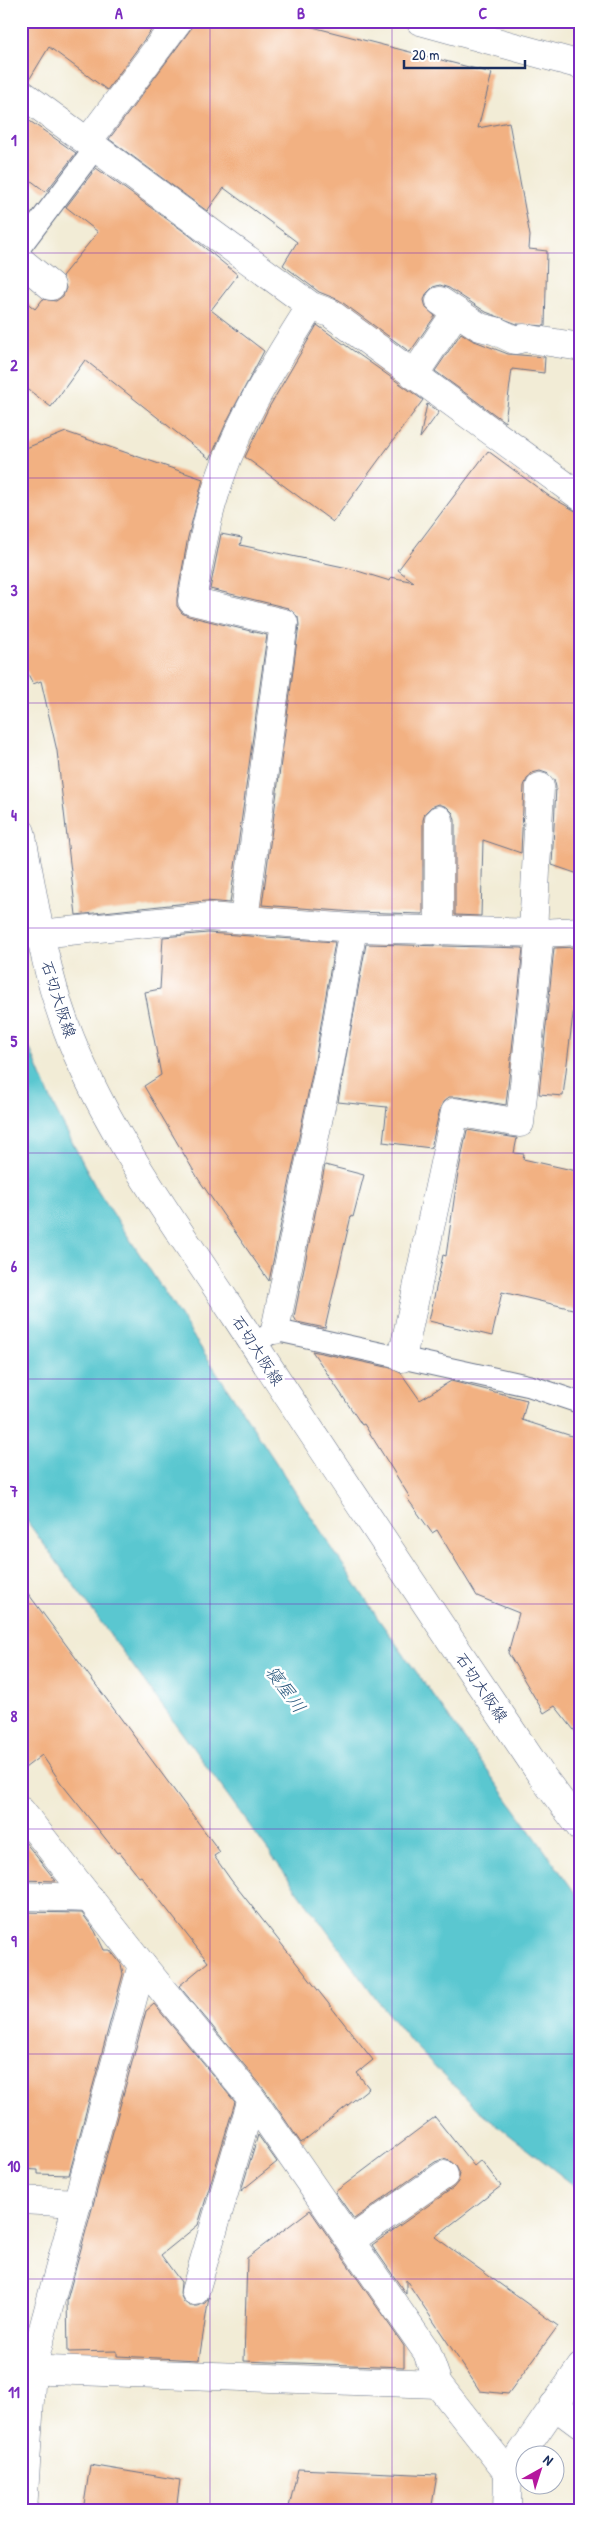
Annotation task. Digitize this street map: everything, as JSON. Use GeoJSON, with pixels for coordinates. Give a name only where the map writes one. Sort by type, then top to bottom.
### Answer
{"type":"FeatureCollection","features":[{"type":"Feature","properties":{"kind":"street"},"geometry":{"type":"LineString","coordinates":[[92,144],[178,21]]}},
{"type":"Feature","properties":{"kind":"street"},"geometry":{"type":"LineString","coordinates":[[420,21],[581,65]]}},
{"type":"Feature","properties":{"kind":"street"},"geometry":{"type":"LineString","coordinates":[[21,93],[312,306],[330,313],[581,497]]}},
{"type":"Feature","properties":{"kind":"street"},"geometry":{"type":"LineString","coordinates":[[21,261],[52,286]]}},
{"type":"Feature","properties":{"kind":"street"},"geometry":{"type":"LineString","coordinates":[[244,919],[284,623],[192,601],[212,503],[233,443],[251,404],[312,306]]}},
{"type":"Feature","properties":{"kind":"street"},"geometry":{"type":"LineString","coordinates":[[414,375],[448,306],[480,326],[515,340],[524,338],[581,347]]}},
{"type":"Feature","properties":{"kind":"street"},"geometry":{"type":"LineString","coordinates":[[402,1358],[454,1112],[520,1123],[536,933],[540,787]]}},
{"type":"Feature","properties":{"kind":"street"},"geometry":{"type":"LineString","coordinates":[[439,820],[439,931]]}},
{"type":"Feature","properties":{"kind":"street","name":"石切大阪線"},"geometry":{"type":"LineString","coordinates":[[21,832],[39,934],[65,1025],[105,1114],[264,1337],[539,1771],[581,1828]]}},
{"type":"Feature","properties":{"kind":"street"},"geometry":{"type":"LineString","coordinates":[[39,934],[208,917],[353,928],[536,933],[581,931]]}},
{"type":"Feature","properties":{"kind":"street"},"geometry":{"type":"LineString","coordinates":[[264,1337],[330,1063],[353,928]]}},
{"type":"Feature","properties":{"kind":"street"},"geometry":{"type":"LineString","coordinates":[[21,1810],[142,1965],[252,2099],[428,2352],[438,2384],[508,2473]]}},
{"type":"Feature","properties":{"kind":"street"},"geometry":{"type":"LineString","coordinates":[[21,1896],[90,1898]]}},
{"type":"Feature","properties":{"kind":"street"},"geometry":{"type":"LineString","coordinates":[[23,2511],[26,2369],[78,2203],[142,1965]]}},
{"type":"Feature","properties":{"kind":"street"},"geometry":{"type":"LineString","coordinates":[[195,2291],[252,2099]]}},
{"type":"Feature","properties":{"kind":"street"},"geometry":{"type":"LineString","coordinates":[[351,2240],[444,2175]]}},
{"type":"Feature","properties":{"kind":"street"},"geometry":{"type":"LineString","coordinates":[[21,2200],[78,2203]]}},
{"type":"Feature","properties":{"kind":"street"},"geometry":{"type":"LineString","coordinates":[[507,2511],[508,2473],[581,2367]]}},
{"type":"Feature","properties":{"kind":"street"},"geometry":{"type":"LineString","coordinates":[[26,2369],[438,2384]]}},
{"type":"Feature","properties":{"kind":"street"},"geometry":{"type":"LineString","coordinates":[[554,2405],[581,2425]]}},
{"type":"Feature","properties":{"kind":"lane"},"geometry":{"type":"LineString","coordinates":[[21,246],[92,144]]}},
{"type":"Feature","properties":{"kind":"lane"},"geometry":{"type":"LineString","coordinates":[[264,1337],[402,1358],[530,1386],[581,1403]]}},
{"type":"Feature","properties":{"kind":"water","name":"寝屋川"},"geometry":{"type":"Polygon","coordinates":[[[21,1027],[54,1107],[95,1186],[379,1620],[581,1901],[581,2191],[477,2109],[413,2044],[384,2009],[21,1513],[21,1027]]]}},
{"type":"Feature","properties":{"kind":"building"},"geometry":{"type":"Polygon","coordinates":[[[21,21],[158,21],[107,90],[49,47],[29,80],[21,78],[21,21]]]}},
{"type":"Feature","properties":{"kind":"building"},"geometry":{"type":"Polygon","coordinates":[[[193,21],[289,21],[492,73],[478,128],[509,122],[530,236],[529,249],[547,251],[545,326],[517,324],[486,312],[449,288],[440,285],[433,287],[427,293],[424,300],[426,308],[435,316],[410,352],[339,300],[319,292],[283,265],[297,242],[224,188],[207,211],[109,139],[190,30],[193,21]]]}},
{"type":"Feature","properties":{"kind":"building"},"geometry":{"type":"Polygon","coordinates":[[[21,115],[76,153],[46,192],[21,173],[21,115]]]}},
{"type":"Feature","properties":{"kind":"building"},"geometry":{"type":"Polygon","coordinates":[[[96,168],[189,235],[238,275],[211,310],[264,351],[228,419],[210,459],[85,360],[51,407],[21,384],[21,298],[35,309],[43,299],[56,301],[63,296],[66,288],[62,276],[98,232],[66,207],[96,168]]]}},
{"type":"Feature","properties":{"kind":"building"},"geometry":{"type":"Polygon","coordinates":[[[317,325],[423,400],[333,522],[245,457],[268,409],[317,325]]]}},
{"type":"Feature","properties":{"kind":"building"},"geometry":{"type":"Polygon","coordinates":[[[461,333],[472,340],[508,354],[545,357],[544,373],[512,369],[505,422],[435,371],[461,333]]]}},
{"type":"Feature","properties":{"kind":"building"},"geometry":{"type":"Polygon","coordinates":[[[427,404],[439,412],[420,438],[427,404]]]}},
{"type":"Feature","properties":{"kind":"building"},"geometry":{"type":"Polygon","coordinates":[[[66,432],[203,479],[188,537],[177,606],[182,613],[188,616],[267,635],[230,903],[206,901],[76,915],[57,751],[41,681],[33,684],[21,660],[21,450],[66,432]]]}},
{"type":"Feature","properties":{"kind":"building"},"geometry":{"type":"Polygon","coordinates":[[[488,451],[549,496],[581,514],[581,875],[552,865],[556,787],[554,779],[549,774],[540,771],[532,773],[524,786],[521,853],[483,840],[481,916],[455,915],[455,820],[453,813],[447,807],[439,804],[431,807],[425,813],[423,820],[423,914],[354,912],[262,905],[299,625],[298,617],[288,608],[210,589],[221,534],[242,538],[240,545],[348,568],[390,581],[391,577],[414,582],[398,570],[488,451]]]}},
{"type":"Feature","properties":{"kind":"building"},"geometry":{"type":"Polygon","coordinates":[[[208,933],[335,942],[315,1060],[269,1281],[199,1180],[144,1086],[161,1075],[145,992],[160,989],[163,937],[208,933]]]}},
{"type":"Feature","properties":{"kind":"building"},"geometry":{"type":"Polygon","coordinates":[[[366,944],[523,948],[506,1105],[449,1097],[443,1102],[440,1109],[431,1148],[383,1142],[387,1107],[338,1102],[366,944]]]}},
{"type":"Feature","properties":{"kind":"building"},"geometry":{"type":"Polygon","coordinates":[[[578,947],[576,990],[563,1096],[539,1094],[554,948],[578,947]]]}},
{"type":"Feature","properties":{"kind":"building"},"geometry":{"type":"Polygon","coordinates":[[[467,1130],[517,1138],[514,1153],[524,1154],[523,1159],[581,1172],[581,1311],[502,1292],[492,1336],[429,1321],[443,1255],[446,1256],[457,1179],[467,1130]]]}},
{"type":"Feature","properties":{"kind":"building"},"geometry":{"type":"Polygon","coordinates":[[[325,1165],[364,1175],[353,1217],[351,1216],[325,1328],[297,1322],[294,1317],[325,1165]]]}},
{"type":"Feature","properties":{"kind":"building"},"geometry":{"type":"Polygon","coordinates":[[[312,1351],[391,1368],[401,1373],[420,1400],[451,1381],[527,1400],[522,1420],[581,1439],[581,1739],[555,1706],[544,1713],[508,1653],[519,1613],[477,1596],[437,1530],[432,1533],[407,1498],[409,1496],[364,1424],[362,1425],[312,1351]]]}},
{"type":"Feature","properties":{"kind":"building"},"geometry":{"type":"Polygon","coordinates":[[[21,1584],[220,1852],[214,1856],[231,1880],[373,2060],[357,2073],[369,2088],[301,2143],[264,2089],[179,1986],[208,1962],[141,1876],[139,1877],[119,1852],[117,1853],[61,1783],[42,1755],[21,1771],[21,1584]]]}},
{"type":"Feature","properties":{"kind":"building"},"geometry":{"type":"Polygon","coordinates":[[[21,1837],[56,1881],[21,1880],[21,1837]]]}},
{"type":"Feature","properties":{"kind":"building"},"geometry":{"type":"Polygon","coordinates":[[[21,1912],[82,1913],[95,1931],[104,1950],[110,1950],[121,1964],[123,1974],[69,2175],[38,2174],[38,2170],[21,2169],[21,1912]]]}},
{"type":"Feature","properties":{"kind":"building"},"geometry":{"type":"Polygon","coordinates":[[[154,2004],[235,2102],[198,2225],[161,2255],[181,2282],[180,2294],[184,2302],[190,2306],[198,2306],[205,2303],[209,2297],[199,2360],[117,2356],[117,2351],[68,2352],[67,2300],[146,2011],[154,2004]]]}},
{"type":"Feature","properties":{"kind":"building"},"geometry":{"type":"Polygon","coordinates":[[[435,2117],[474,2166],[481,2160],[501,2186],[435,2237],[558,2326],[508,2394],[480,2391],[406,2280],[406,2294],[372,2245],[453,2188],[458,2182],[460,2174],[456,2166],[450,2161],[443,2159],[435,2162],[354,2219],[335,2192],[435,2117]]]}},
{"type":"Feature","properties":{"kind":"building"},"geometry":{"type":"Polygon","coordinates":[[[258,2135],[277,2162],[241,2191],[258,2135]]]}},
{"type":"Feature","properties":{"kind":"building"},"geometry":{"type":"Polygon","coordinates":[[[310,2210],[404,2346],[404,2367],[244,2361],[247,2258],[310,2210]]]}},
{"type":"Feature","properties":{"kind":"building"},"geometry":{"type":"Polygon","coordinates":[[[90,2465],[180,2480],[176,2511],[83,2511],[90,2465]]]}},
{"type":"Feature","properties":{"kind":"building"},"geometry":{"type":"Polygon","coordinates":[[[298,2469],[437,2475],[431,2511],[288,2511],[298,2469]]]}}]}
